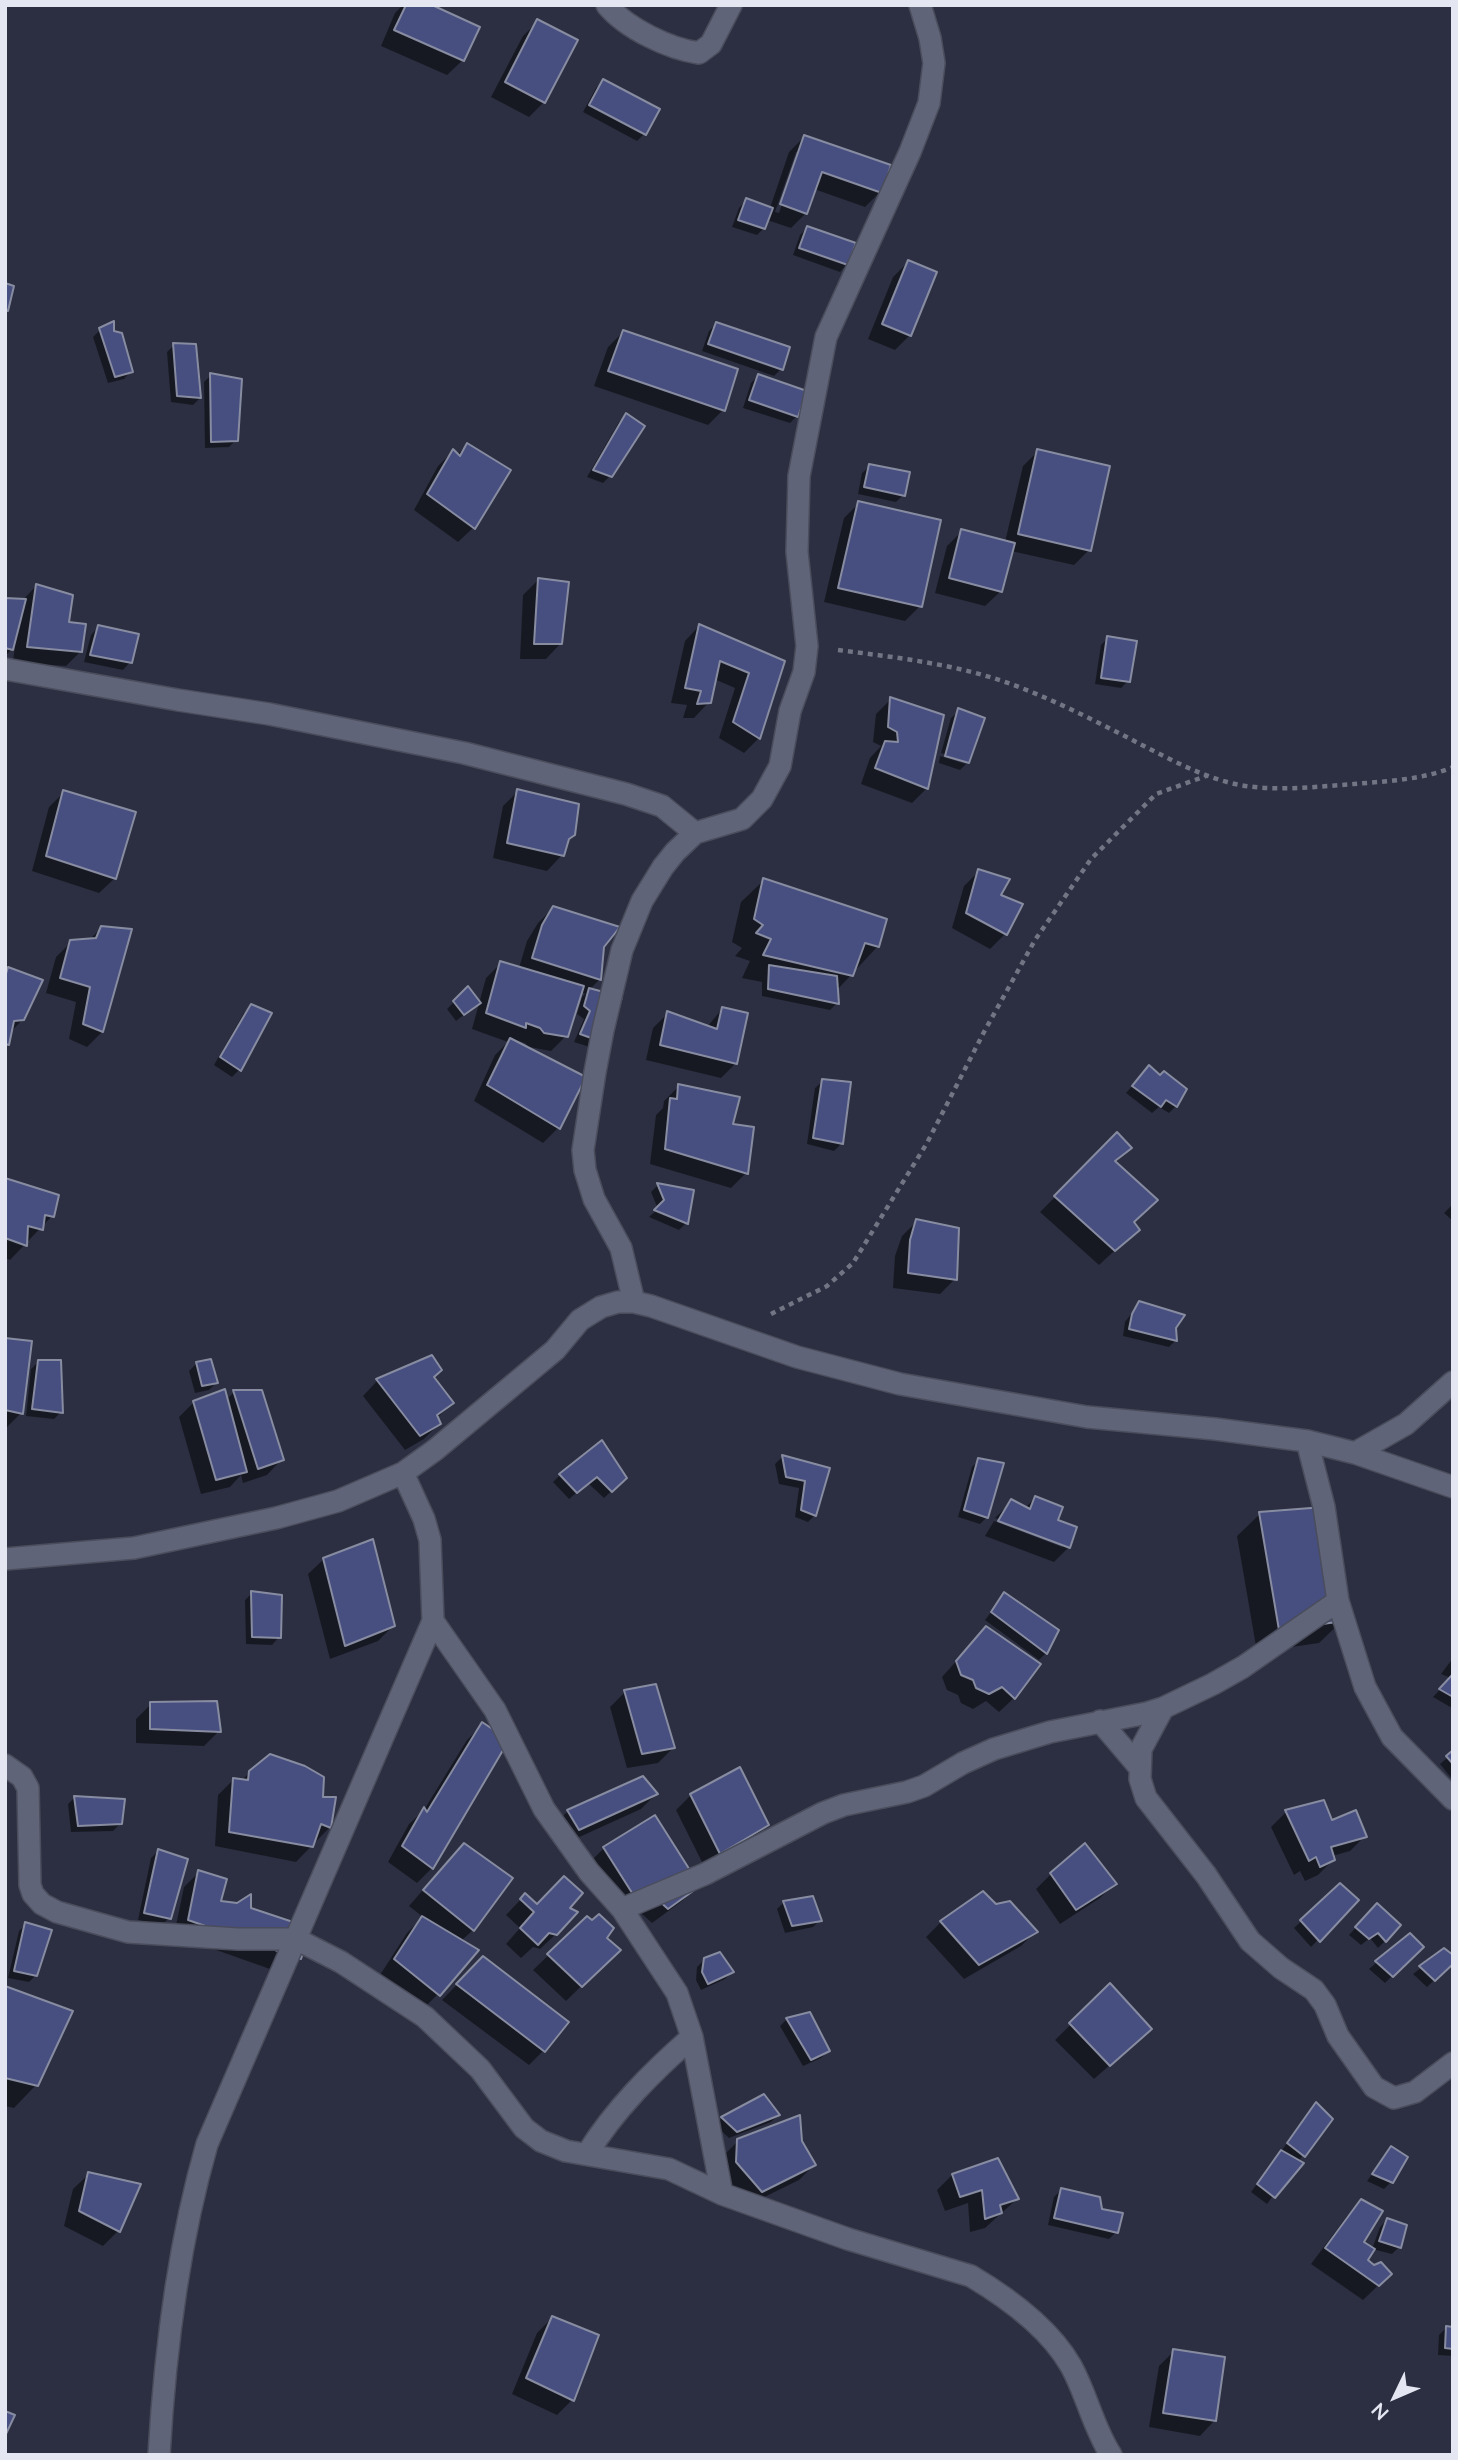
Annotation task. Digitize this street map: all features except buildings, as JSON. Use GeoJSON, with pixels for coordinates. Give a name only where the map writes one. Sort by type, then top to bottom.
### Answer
{"type":"FeatureCollection","features":[{"type":"Feature","properties":{"kind":"street"},"geometry":{"type":"LineString","coordinates":[[607,5],[617,17],[679,50],[698,53],[711,44],[731,5]]}},
{"type":"Feature","properties":{"kind":"street"},"geometry":{"type":"LineString","coordinates":[[634,1302],[621,1248],[597,1205],[589,1183],[583,1150],[594,1072],[622,950],[642,901],[675,852],[695,833],[742,819],[762,799],[780,766],[790,711],[804,673],[807,646],[797,552],[799,476],[826,337],[910,152],[929,103],[934,63],[920,5]]}},
{"type":"Feature","properties":{"kind":"street"},"geometry":{"type":"LineString","coordinates":[[5,669],[269,714],[464,753],[626,794],[662,806],[695,833]]}},
{"type":"Feature","properties":{"kind":"street"},"geometry":{"type":"LineString","coordinates":[[5,1559],[134,1548],[338,1502],[403,1473],[446,1441],[555,1350],[580,1320],[601,1307],[618,1302],[634,1302],[824,1364],[900,1384],[1087,1417],[1307,1441],[1355,1453],[1453,1487]]}},
{"type":"Feature","properties":{"kind":"street"},"geometry":{"type":"LineString","coordinates":[[1355,1453],[1406,1424],[1453,1382]]}},
{"type":"Feature","properties":{"kind":"street"},"geometry":{"type":"LineString","coordinates":[[1307,1441],[1324,1507],[1338,1601],[1357,1668],[1392,1737],[1453,1799]]}},
{"type":"Feature","properties":{"kind":"street"},"geometry":{"type":"LineString","coordinates":[[159,2455],[173,2300],[195,2185],[207,2144],[433,1621],[430,1540],[424,1519],[403,1473]]}},
{"type":"Feature","properties":{"kind":"street"},"geometry":{"type":"LineString","coordinates":[[622,1909],[705,1874],[834,1809],[924,1786],[963,1763],[994,1749],[1050,1732],[1147,1713],[1163,1707],[1243,1667],[1338,1601]]}},
{"type":"Feature","properties":{"kind":"street"},"geometry":{"type":"LineString","coordinates":[[433,1621],[495,1710],[544,1809],[589,1872],[622,1909],[677,1993],[692,2037],[722,2194]]}},
{"type":"Feature","properties":{"kind":"street"},"geometry":{"type":"LineString","coordinates":[[1163,1707],[1141,1749],[1140,1779],[1146,1798],[1206,1875],[1250,1941],[1281,1968],[1314,1990],[1325,2005],[1338,2036],[1374,2087],[1394,2098],[1415,2092],[1453,2063]]}},
{"type":"Feature","properties":{"kind":"street"},"geometry":{"type":"LineString","coordinates":[[1100,1721],[1140,1768]]}},
{"type":"Feature","properties":{"kind":"street"},"geometry":{"type":"LineString","coordinates":[[5,1765],[17,1772],[28,1788],[30,1885],[33,1894],[42,1904],[57,1912],[128,1932],[238,1939],[296,1939],[341,1962],[425,2017],[480,2069],[524,2128],[541,2141],[566,2151],[669,2169],[722,2194],[848,2239],[956,2270],[987,2285],[1043,2331],[1062,2353],[1072,2368],[1097,2430],[1111,2455]]}},
{"type":"Feature","properties":{"kind":"street"},"geometry":{"type":"LineString","coordinates":[[587,2154],[621,2107],[651,2074],[692,2037]]}},
{"type":"Feature","properties":{"kind":"path"},"geometry":{"type":"LineString","coordinates":[[807,646],[968,670],[1023,688],[1206,776],[1228,783],[1267,788],[1312,787],[1423,776],[1453,767]]}},
{"type":"Feature","properties":{"kind":"path"},"geometry":{"type":"LineString","coordinates":[[730,1333],[815,1293],[849,1268],[927,1143],[1028,951],[1078,876],[1091,859],[1156,794],[1206,776]]}}]}
